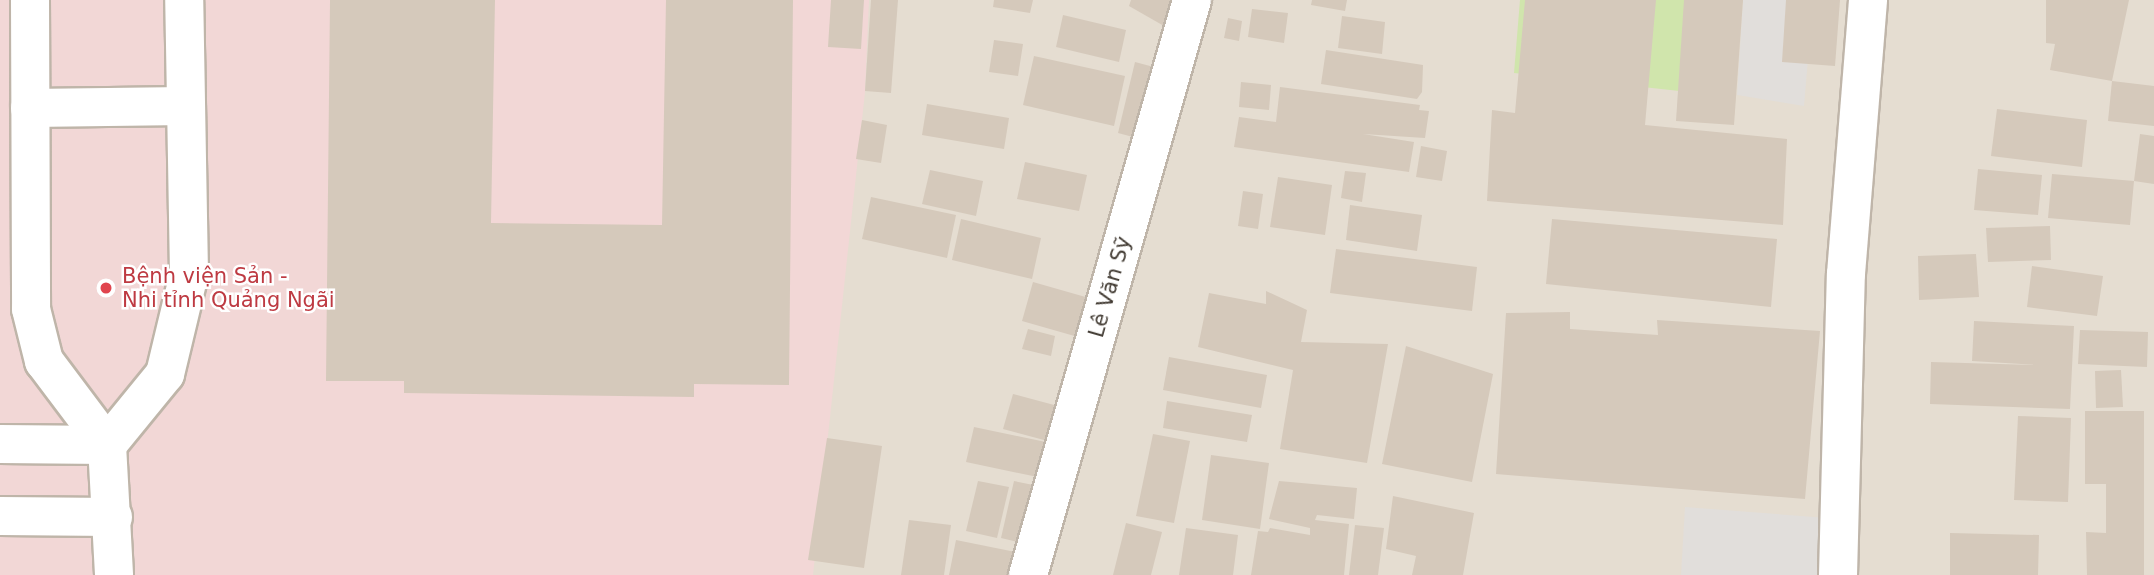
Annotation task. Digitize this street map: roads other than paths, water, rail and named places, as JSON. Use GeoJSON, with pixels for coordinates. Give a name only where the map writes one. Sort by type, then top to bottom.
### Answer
{"type":"FeatureCollection","features":[{"type":"Feature","properties":{"kind":"street"},"geometry":{"type":"LineString","coordinates":[[30,0],[31,309],[44,361],[107,445],[113,517],[114,575]]}},
{"type":"Feature","properties":{"kind":"street"},"geometry":{"type":"LineString","coordinates":[[107,445],[165,374],[186,287],[184,0]]}},
{"type":"Feature","properties":{"kind":"street","name":"Lê Văn Sỹ"},"geometry":{"type":"LineString","coordinates":[[1028,575],[1192,0]]}},
{"type":"Feature","properties":{"kind":"street"},"geometry":{"type":"LineString","coordinates":[[1838,575],[1846,274],[1868,0]]}},
{"type":"Feature","properties":{"kind":"street"},"geometry":{"type":"LineString","coordinates":[[30,108],[186,106]]}},
{"type":"Feature","properties":{"kind":"street"},"geometry":{"type":"LineString","coordinates":[[0,444],[107,445]]}},
{"type":"Feature","properties":{"kind":"street"},"geometry":{"type":"LineString","coordinates":[[0,516],[113,517]]}},
{"type":"Feature","properties":{"kind":"place","name":"Bệnh viện Sản - Nhi tỉnh Quảng Ngãi"},"geometry":{"type":"Point","coordinates":[106,288]}}]}
